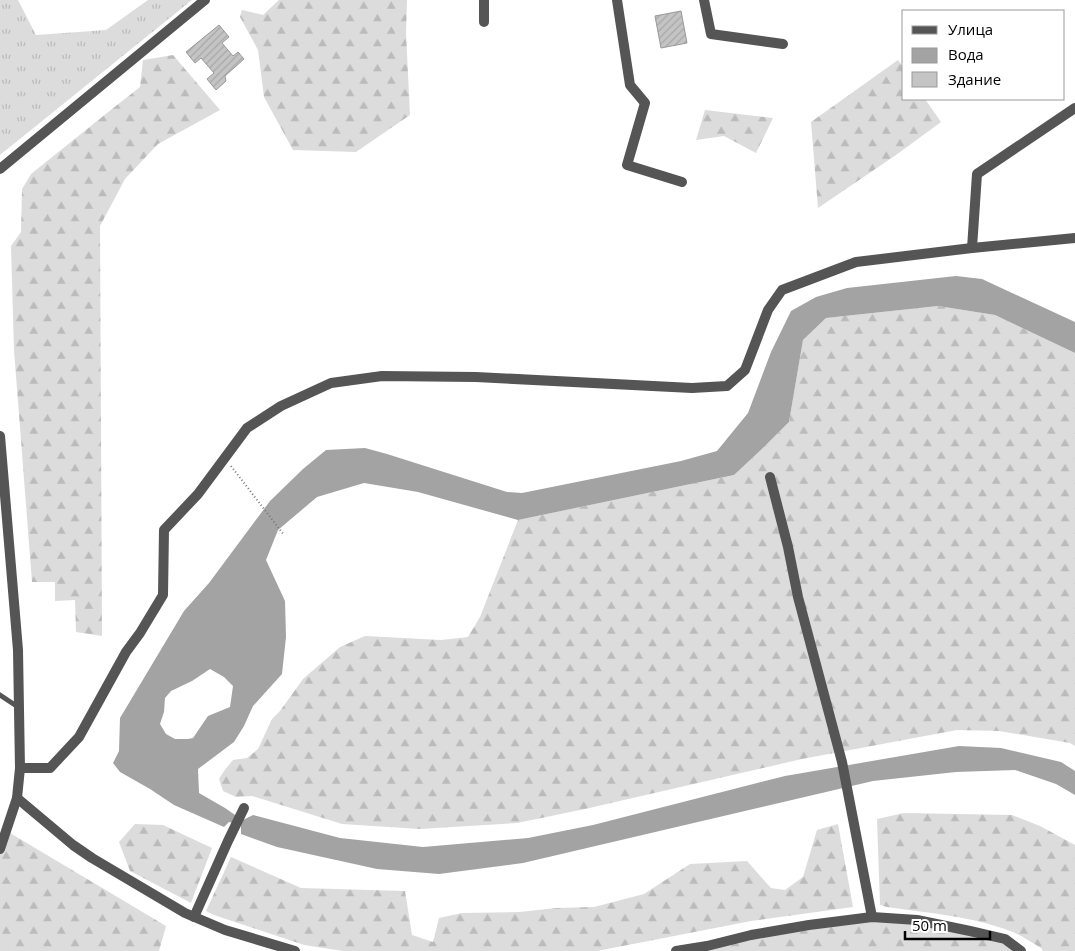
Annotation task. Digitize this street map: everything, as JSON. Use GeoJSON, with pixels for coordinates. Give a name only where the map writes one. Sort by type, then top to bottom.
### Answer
{"type":"FeatureCollection","features":[{"type":"Feature","properties":{"kind":"street"},"geometry":{"type":"LineString","coordinates":[[0,169],[205,0]]}},
{"type":"Feature","properties":{"kind":"street"},"geometry":{"type":"LineString","coordinates":[[484,0],[484,22]]}},
{"type":"Feature","properties":{"kind":"street"},"geometry":{"type":"LineString","coordinates":[[617,0],[630,85],[645,103],[627,165],[682,182]]}},
{"type":"Feature","properties":{"kind":"street"},"geometry":{"type":"LineString","coordinates":[[704,0],[711,34],[783,44]]}},
{"type":"Feature","properties":{"kind":"street"},"geometry":{"type":"LineString","coordinates":[[972,248],[977,174],[1075,108]]}},
{"type":"Feature","properties":{"kind":"street"},"geometry":{"type":"LineString","coordinates":[[20,768],[50,768],[79,737],[126,652],[163,595],[164,530],[198,494],[247,428],[281,406],[331,383],[382,376],[486,378],[692,388],[727,386],[745,370],[768,310],[782,290],[856,262],[1075,238]]}},
{"type":"Feature","properties":{"kind":"street"},"geometry":{"type":"LineString","coordinates":[[0,436],[18,650],[20,709],[20,768],[17,798],[0,849]]}},
{"type":"Feature","properties":{"kind":"street"},"geometry":{"type":"LineString","coordinates":[[770,477],[788,547],[798,597],[842,762],[872,917]]}},
{"type":"Feature","properties":{"kind":"street"},"geometry":{"type":"LineString","coordinates":[[17,798],[92,858],[185,913],[225,930],[295,951]]}},
{"type":"Feature","properties":{"kind":"street"},"geometry":{"type":"LineString","coordinates":[[194,917],[244,808]]}},
{"type":"Feature","properties":{"kind":"street"},"geometry":{"type":"LineString","coordinates":[[676,951],[707,946],[751,935],[872,917],[917,920],[970,931],[1005,939],[1021,951]]}},
{"type":"Feature","properties":{"kind":"lane"},"geometry":{"type":"LineString","coordinates":[[0,695],[20,709]]}},
{"type":"Feature","properties":{"kind":"path"},"geometry":{"type":"LineString","coordinates":[[225,458],[284,534]]}},
{"type":"Feature","properties":{"kind":"green space"},"geometry":{"type":"Polygon","coordinates":[[[0,0],[18,0],[36,35],[106,30],[148,0],[192,0],[0,155],[0,0]]]}},
{"type":"Feature","properties":{"kind":"green space"},"geometry":{"type":"Polygon","coordinates":[[[279,0],[407,0],[406,33],[410,115],[356,152],[293,150],[264,97],[258,50],[240,17],[242,10],[263,15],[279,0]]]}},
{"type":"Feature","properties":{"kind":"green space"},"geometry":{"type":"Polygon","coordinates":[[[173,55],[220,110],[158,144],[125,179],[100,226],[102,636],[76,632],[75,600],[55,601],[55,582],[32,582],[14,350],[11,246],[21,232],[22,189],[31,174],[140,87],[143,60],[173,55]]]}},
{"type":"Feature","properties":{"kind":"green space"},"geometry":{"type":"Polygon","coordinates":[[[898,60],[902,65],[902,100],[926,100],[941,122],[818,208],[811,122],[898,60]]]}},
{"type":"Feature","properties":{"kind":"green space"},"geometry":{"type":"Polygon","coordinates":[[[705,110],[773,118],[756,153],[724,136],[696,140],[705,110]]]}},
{"type":"Feature","properties":{"kind":"green space"},"geometry":{"type":"Polygon","coordinates":[[[938,306],[995,315],[1075,353],[1075,746],[1070,743],[999,731],[957,730],[802,759],[517,823],[420,829],[342,824],[252,796],[236,797],[223,791],[219,779],[224,771],[233,760],[247,758],[258,749],[272,719],[303,679],[340,647],[365,636],[441,640],[468,637],[480,617],[518,520],[734,475],[789,422],[803,340],[826,318],[938,306]]]}},
{"type":"Feature","properties":{"kind":"green space"},"geometry":{"type":"Polygon","coordinates":[[[904,813],[1012,815],[1040,826],[1075,845],[1075,951],[1043,951],[1022,937],[995,926],[965,918],[880,905],[877,819],[904,813]]]}},
{"type":"Feature","properties":{"kind":"green space"},"geometry":{"type":"Polygon","coordinates":[[[135,824],[163,825],[212,848],[191,903],[130,871],[119,842],[135,824]]]}},
{"type":"Feature","properties":{"kind":"green space"},"geometry":{"type":"Polygon","coordinates":[[[838,824],[853,907],[751,921],[597,951],[343,951],[304,945],[206,911],[231,857],[301,888],[405,891],[412,935],[433,942],[439,918],[462,913],[520,912],[556,908],[594,907],[644,894],[690,864],[747,861],[771,888],[785,890],[803,877],[817,830],[838,824]]]}},
{"type":"Feature","properties":{"kind":"green space"},"geometry":{"type":"Polygon","coordinates":[[[10,833],[166,926],[159,951],[0,951],[0,849],[10,833]]]}},
{"type":"Feature","properties":{"kind":"green space"},"geometry":{"type":"Polygon","coordinates":[[[883,918],[1005,939],[1021,951],[676,951],[883,918]]]}},
{"type":"Feature","properties":{"kind":"water"},"geometry":{"type":"Polygon","coordinates":[[[956,276],[982,279],[1075,322],[1075,353],[995,315],[938,306],[826,318],[803,340],[789,422],[734,475],[518,520],[418,492],[364,483],[317,497],[278,530],[266,560],[285,601],[286,637],[282,674],[253,706],[234,742],[198,769],[199,793],[243,820],[253,815],[340,838],[423,847],[528,838],[593,825],[785,776],[959,746],[1001,748],[1061,762],[1075,771],[1075,795],[1056,784],[1015,770],[956,772],[873,781],[523,863],[439,874],[377,869],[277,847],[241,834],[241,825],[229,822],[224,827],[174,805],[120,772],[113,763],[119,751],[120,718],[184,611],[209,583],[270,501],[326,450],[365,448],[507,492],[522,493],[681,461],[717,451],[748,413],[771,352],[791,311],[816,297],[847,288],[956,276]],[[210,669],[192,681],[171,691],[165,698],[164,712],[160,724],[166,734],[175,739],[193,738],[208,716],[230,707],[233,686],[224,677],[210,669]]]}},
{"type":"Feature","properties":{"kind":"building"},"geometry":{"type":"Polygon","coordinates":[[[681,11],[687,43],[661,48],[655,16],[681,11]]]}},
{"type":"Feature","properties":{"kind":"building"},"geometry":{"type":"Polygon","coordinates":[[[219,25],[229,37],[222,43],[233,56],[238,52],[244,59],[225,76],[226,81],[216,90],[207,79],[214,73],[201,58],[195,63],[186,52],[219,25]]]}}]}
